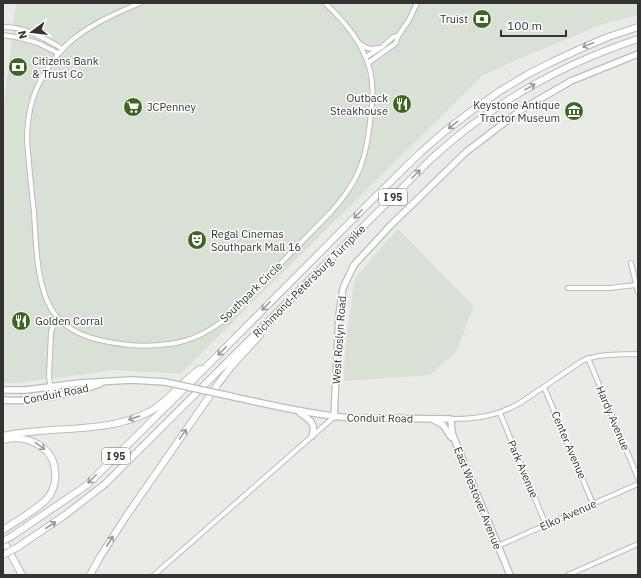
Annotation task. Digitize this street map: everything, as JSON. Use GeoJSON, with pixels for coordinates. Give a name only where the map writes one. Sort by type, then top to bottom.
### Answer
{"type":"FeatureCollection","features":[{"type":"Feature","properties":{"kind":"highway","name":"Richmond-Petersburg Turnpike"},"geometry":{"type":"LineString","coordinates":[[3,541],[87,485],[375,197],[420,153],[449,128],[500,91],[552,62],[594,43],[638,27]]}},
{"type":"Feature","properties":{"kind":"highway","name":"Richmond-Petersburg Turnpike"},"geometry":{"type":"LineString","coordinates":[[3,555],[18,547],[65,515],[105,484],[431,159],[454,139],[476,122],[520,93],[552,75],[613,48],[638,39]]}},
{"type":"Feature","properties":{"kind":"highway"},"geometry":{"type":"LineString","coordinates":[[90,575],[127,515],[218,384],[230,368],[287,303]]}},
{"type":"Feature","properties":{"kind":"highway"},"geometry":{"type":"LineString","coordinates":[[3,436],[104,425],[134,418],[157,407],[192,374],[210,363]]}},
{"type":"Feature","properties":{"kind":"highway"},"geometry":{"type":"LineString","coordinates":[[3,440],[12,438],[23,439],[39,444],[49,454],[55,469],[55,482],[52,491],[46,500],[3,530]]}},
{"type":"Feature","properties":{"kind":"highway"},"geometry":{"type":"LineString","coordinates":[[3,541],[22,575]]}},
{"type":"Feature","properties":{"kind":"highway"},"geometry":{"type":"LineString","coordinates":[[3,548],[18,575]]}},
{"type":"Feature","properties":{"kind":"main road","name":"West Roslyn Road"},"geometry":{"type":"LineString","coordinates":[[334,417],[339,315],[343,288],[354,265],[390,226],[466,152],[521,110],[571,81],[638,54]]}},
{"type":"Feature","properties":{"kind":"main road","name":"Conduit Road"},"geometry":{"type":"LineString","coordinates":[[3,390],[26,390],[80,383],[132,380],[165,382],[334,417],[451,419]]}},
{"type":"Feature","properties":{"kind":"main road","name":"Conduit Road"},"geometry":{"type":"LineString","coordinates":[[3,400],[28,400],[52,396],[82,390],[108,382]]}},
{"type":"Feature","properties":{"kind":"main road"},"geometry":{"type":"LineString","coordinates":[[296,410],[312,422],[314,430],[312,436]]}},
{"type":"Feature","properties":{"kind":"main road"},"geometry":{"type":"LineString","coordinates":[[432,419],[445,426],[457,447]]}},
{"type":"Feature","properties":{"kind":"main road","name":"East Westover Avenue"},"geometry":{"type":"LineString","coordinates":[[451,419],[452,433],[457,447],[510,575]]}},
{"type":"Feature","properties":{"kind":"street","name":"Southpark Circle"},"geometry":{"type":"LineString","coordinates":[[140,3],[114,14],[79,34],[58,53],[36,89],[30,111],[27,128],[27,140],[39,271],[46,296],[54,314],[73,330],[87,336],[114,342],[144,346],[178,343],[190,340],[212,329],[228,317],[331,212],[345,195],[356,177],[366,146],[373,100],[372,78],[366,57],[357,41],[339,17],[325,3]]}},
{"type":"Feature","properties":{"kind":"street"},"geometry":{"type":"LineString","coordinates":[[368,63],[396,43],[398,36],[409,20],[417,3]]}},
{"type":"Feature","properties":{"kind":"street"},"geometry":{"type":"LineString","coordinates":[[3,27],[18,28],[40,36],[63,49]]}},
{"type":"Feature","properties":{"kind":"street"},"geometry":{"type":"LineString","coordinates":[[3,35],[38,43],[58,53]]}},
{"type":"Feature","properties":{"kind":"street"},"geometry":{"type":"LineString","coordinates":[[366,57],[382,47],[393,37],[398,36]]}},
{"type":"Feature","properties":{"kind":"street"},"geometry":{"type":"LineString","coordinates":[[357,41],[363,46],[373,50],[382,47]]}},
{"type":"Feature","properties":{"kind":"street"},"geometry":{"type":"LineString","coordinates":[[631,263],[638,292]]}},
{"type":"Feature","properties":{"kind":"street"},"geometry":{"type":"LineString","coordinates":[[568,288],[610,288],[636,285]]}},
{"type":"Feature","properties":{"kind":"street"},"geometry":{"type":"LineString","coordinates":[[52,396],[50,387],[49,362],[51,332],[53,326],[60,320]]}},
{"type":"Feature","properties":{"kind":"street","name":"Conduit Road"},"geometry":{"type":"LineString","coordinates":[[451,419],[478,418],[510,409],[588,358],[638,354]]}},
{"type":"Feature","properties":{"kind":"street","name":"Hardy Avenue"},"geometry":{"type":"LineString","coordinates":[[588,358],[638,478]]}},
{"type":"Feature","properties":{"kind":"street","name":"Center Avenue"},"geometry":{"type":"LineString","coordinates":[[544,387],[593,504]]}},
{"type":"Feature","properties":{"kind":"street","name":"Park Avenue"},"geometry":{"type":"LineString","coordinates":[[500,413],[546,525]]}},
{"type":"Feature","properties":{"kind":"street"},"geometry":{"type":"LineString","coordinates":[[154,575],[334,417]]}},
{"type":"Feature","properties":{"kind":"street","name":"Elko Avenue"},"geometry":{"type":"LineString","coordinates":[[498,546],[638,484]]}},
{"type":"Feature","properties":{"kind":"street"},"geometry":{"type":"LineString","coordinates":[[568,575],[638,544]]}},
{"type":"Feature","properties":{"kind":"shaded area"},"geometry":{"type":"Polygon","coordinates":[[[16,3],[638,3],[638,15],[603,24],[482,76],[180,374],[117,370],[15,383],[3,383],[3,113],[16,3]]]}},
{"type":"Feature","properties":{"kind":"shaded area"},"geometry":{"type":"Polygon","coordinates":[[[398,229],[474,306],[456,352],[430,375],[344,381],[346,340],[355,278],[398,229]]]}},
{"type":"Feature","properties":{"kind":"place","name":"Truist"},"geometry":{"type":"Point","coordinates":[482,19]}},
{"type":"Feature","properties":{"kind":"place","name":"Citizens Bank & Trust Co"},"geometry":{"type":"Point","coordinates":[18,67]}},
{"type":"Feature","properties":{"kind":"place","name":"Outback Steakhouse"},"geometry":{"type":"Point","coordinates":[402,104]}},
{"type":"Feature","properties":{"kind":"place","name":"JCPenney"},"geometry":{"type":"Point","coordinates":[133,107]}},
{"type":"Feature","properties":{"kind":"place","name":"Keystone Antique Tractor Museum"},"geometry":{"type":"Point","coordinates":[574,111]}},
{"type":"Feature","properties":{"kind":"place","name":"Regal Cinemas Southpark Mall 16"},"geometry":{"type":"Point","coordinates":[197,240]}},
{"type":"Feature","properties":{"kind":"place","name":"Golden Corral"},"geometry":{"type":"Point","coordinates":[21,321]}}]}
